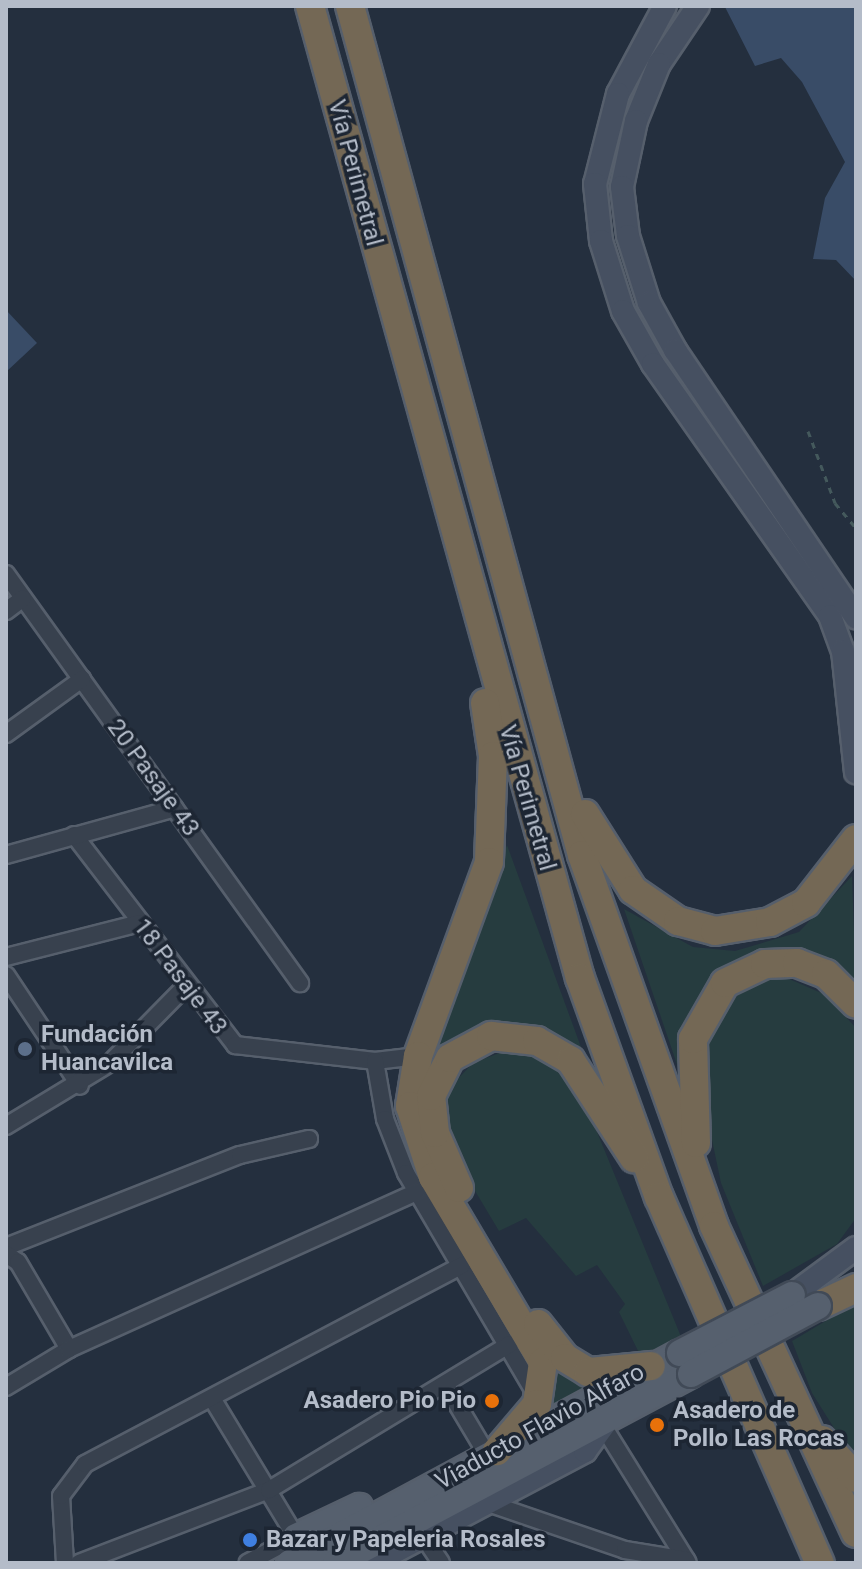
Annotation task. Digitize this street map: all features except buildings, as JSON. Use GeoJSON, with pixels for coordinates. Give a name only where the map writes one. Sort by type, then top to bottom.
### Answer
{"type":"FeatureCollection","features":[{"type":"Feature","properties":{"kind":"highway","name":"Vía Perimetral"},"geometry":{"type":"LineString","coordinates":[[310,6],[460,560],[580,978],[659,1197],[820,1563]]}},
{"type":"Feature","properties":{"kind":"highway","name":"Vía Perimetral"},"geometry":{"type":"LineString","coordinates":[[350,6],[540,716],[618,961],[714,1226],[856,1533]]}},
{"type":"Feature","properties":{"kind":"highway"},"geometry":{"type":"LineString","coordinates":[[460,560],[491,738],[492,838],[483,885],[418,1056],[410,1106],[420,1150],[535,1344],[544,1377],[539,1401],[488,1456]]}},
{"type":"Feature","properties":{"kind":"highway"},"geometry":{"type":"LineString","coordinates":[[540,716],[598,843],[633,890],[678,921],[729,931],[782,917],[816,896],[856,839]]}},
{"type":"Feature","properties":{"kind":"highway"},"geometry":{"type":"LineString","coordinates":[[714,1226],[690,1088],[693,1039],[709,1001],[744,971],[787,962],[826,974],[856,1004]]}},
{"type":"Feature","properties":{"kind":"highway"},"geometry":{"type":"LineString","coordinates":[[651,1366],[588,1372],[543,1333],[440,1148],[431,1108],[438,1074],[458,1051],[491,1036],[548,1046],[585,1075],[659,1197]]}},
{"type":"Feature","properties":{"kind":"highway"},"geometry":{"type":"LineString","coordinates":[[805,1300],[856,1288]]}},
{"type":"Feature","properties":{"kind":"highway"},"geometry":{"type":"LineString","coordinates":[[801,1415],[856,1478]]}},
{"type":"Feature","properties":{"kind":"main road"},"geometry":{"type":"LineString","coordinates":[[665,6],[618,94],[595,184],[601,241],[623,311],[699,431],[830,616],[852,701],[856,772]]}},
{"type":"Feature","properties":{"kind":"main road"},"geometry":{"type":"LineString","coordinates":[[698,6],[659,64],[622,187],[649,303],[856,617]]}},
{"type":"Feature","properties":{"kind":"main road"},"geometry":{"type":"LineString","coordinates":[[699,431],[722,415]]}},
{"type":"Feature","properties":{"kind":"main road"},"geometry":{"type":"LineString","coordinates":[[805,1300],[856,1248]]}},
{"type":"Feature","properties":{"kind":"main road"},"geometry":{"type":"LineString","coordinates":[[805,1300],[856,1278]]}},
{"type":"Feature","properties":{"kind":"main road","name":"Viaducto Flavio Alfaro"},"geometry":{"type":"LineString","coordinates":[[336,1563],[606,1422],[685,1364],[805,1300]]}},
{"type":"Feature","properties":{"kind":"main road","name":"Viaducto Flavio Alfaro"},"geometry":{"type":"LineString","coordinates":[[290,1563],[651,1366],[685,1364]]}},
{"type":"Feature","properties":{"kind":"main road"},"geometry":{"type":"LineString","coordinates":[[373,1563],[585,1451],[606,1422]]}},
{"type":"Feature","properties":{"kind":"main road"},"geometry":{"type":"LineString","coordinates":[[296,1537],[460,1460],[488,1456]]}},
{"type":"Feature","properties":{"kind":"street","name":"20 Pasaje 43"},"geometry":{"type":"LineString","coordinates":[[6,574],[300,983]]}},
{"type":"Feature","properties":{"kind":"street"},"geometry":{"type":"LineString","coordinates":[[6,611],[23,598]]}},
{"type":"Feature","properties":{"kind":"street"},"geometry":{"type":"LineString","coordinates":[[6,734],[82,679]]}},
{"type":"Feature","properties":{"kind":"street"},"geometry":{"type":"LineString","coordinates":[[6,855],[175,808]]}},
{"type":"Feature","properties":{"kind":"street","name":"18 Pasaje 43"},"geometry":{"type":"LineString","coordinates":[[74,835],[184,988],[227,1040],[250,1052],[375,1061],[418,1056]]}},
{"type":"Feature","properties":{"kind":"street"},"geometry":{"type":"LineString","coordinates":[[6,957],[139,923]]}},
{"type":"Feature","properties":{"kind":"street"},"geometry":{"type":"LineString","coordinates":[[6,975],[80,1086]]}},
{"type":"Feature","properties":{"kind":"street"},"geometry":{"type":"LineString","coordinates":[[6,1126],[80,1086],[184,988]]}},
{"type":"Feature","properties":{"kind":"street"},"geometry":{"type":"LineString","coordinates":[[375,1061],[385,1119],[417,1192],[510,1344],[539,1401]]}},
{"type":"Feature","properties":{"kind":"street"},"geometry":{"type":"LineString","coordinates":[[6,1247],[240,1155],[309,1139]]}},
{"type":"Feature","properties":{"kind":"street"},"geometry":{"type":"LineString","coordinates":[[6,1387],[69,1349],[417,1192]]}},
{"type":"Feature","properties":{"kind":"street"},"geometry":{"type":"LineString","coordinates":[[6,1254],[18,1262],[69,1349]]}},
{"type":"Feature","properties":{"kind":"street"},"geometry":{"type":"LineString","coordinates":[[65,1563],[61,1496],[69,1478],[462,1265]]}},
{"type":"Feature","properties":{"kind":"street"},"geometry":{"type":"LineString","coordinates":[[79,1563],[269,1490],[510,1344]]}},
{"type":"Feature","properties":{"kind":"street"},"geometry":{"type":"LineString","coordinates":[[445,1384],[488,1456]]}},
{"type":"Feature","properties":{"kind":"street"},"geometry":{"type":"LineString","coordinates":[[213,1400],[296,1537],[247,1563]]}},
{"type":"Feature","properties":{"kind":"street"},"geometry":{"type":"LineString","coordinates":[[606,1422],[687,1562]]}},
{"type":"Feature","properties":{"kind":"street"},"geometry":{"type":"LineString","coordinates":[[488,1503],[625,1550],[687,1562]]}},
{"type":"Feature","properties":{"kind":"street"},"geometry":{"type":"LineString","coordinates":[[423,1536],[441,1563]]}},
{"type":"Feature","properties":{"kind":"path"},"geometry":{"type":"LineString","coordinates":[[808,431],[835,503],[856,528]]}},
{"type":"Feature","properties":{"kind":"green space"},"geometry":{"type":"Polygon","coordinates":[[[507,845],[589,1069],[558,1035],[518,1025],[473,1032],[422,1089],[507,845]]]}},
{"type":"Feature","properties":{"kind":"green space"},"geometry":{"type":"Polygon","coordinates":[[[852,876],[856,988],[742,966],[682,1079],[624,909],[693,947],[735,951],[799,932],[852,876]]]}},
{"type":"Feature","properties":{"kind":"green space"},"geometry":{"type":"Polygon","coordinates":[[[780,975],[826,995],[856,1028],[856,1218],[837,1244],[763,1286],[721,1183],[703,1097],[706,1025],[724,996],[753,978],[780,975]]]}},
{"type":"Feature","properties":{"kind":"green space"},"geometry":{"type":"Polygon","coordinates":[[[502,1052],[535,1053],[560,1065],[588,1110],[682,1339],[641,1357],[619,1312],[625,1304],[597,1265],[576,1276],[526,1218],[499,1231],[444,1139],[442,1113],[449,1088],[473,1063],[502,1052]]]}},
{"type":"Feature","properties":{"kind":"green space"},"geometry":{"type":"Polygon","coordinates":[[[856,1303],[856,1463],[812,1393],[792,1341],[856,1303]]]}},
{"type":"Feature","properties":{"kind":"green space"},"geometry":{"type":"Polygon","coordinates":[[[545,1354],[595,1383],[544,1412],[545,1354]]]}},
{"type":"Feature","properties":{"kind":"water"},"geometry":{"type":"Polygon","coordinates":[[[856,6],[856,281],[836,260],[813,259],[825,198],[845,162],[802,82],[781,58],[755,66],[725,7],[856,6]]]}},
{"type":"Feature","properties":{"kind":"water"},"geometry":{"type":"Polygon","coordinates":[[[6,310],[37,343],[6,372],[6,310]]]}},
{"type":"Feature","properties":{"kind":"place","name":"Fundación Huancavilca"},"geometry":{"type":"Point","coordinates":[25,1049]}},
{"type":"Feature","properties":{"kind":"place","name":"Asadero Pio Pio"},"geometry":{"type":"Point","coordinates":[492,1401]}},
{"type":"Feature","properties":{"kind":"place","name":"Asadero de Pollo Las Rocas"},"geometry":{"type":"Point","coordinates":[657,1425]}},
{"type":"Feature","properties":{"kind":"place","name":"Bazar y Papeleria Rosales"},"geometry":{"type":"Point","coordinates":[250,1540]}}]}
